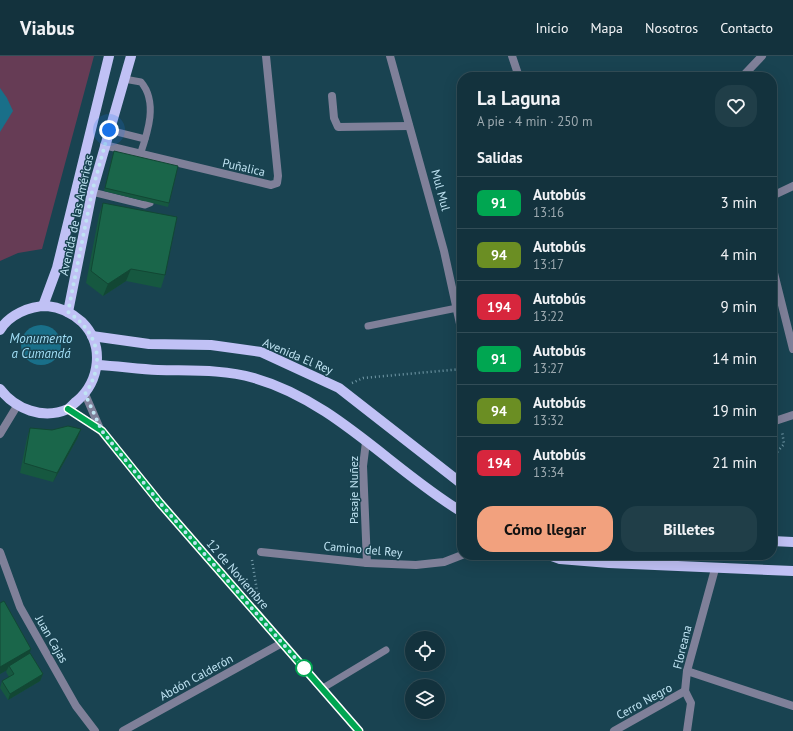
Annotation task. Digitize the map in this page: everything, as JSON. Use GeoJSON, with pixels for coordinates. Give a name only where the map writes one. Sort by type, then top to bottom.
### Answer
{"type":"FeatureCollection","features":[{"type":"Feature","properties":{"kind":"main road","name":"Avenida de las Américas"},"geometry":{"type":"LineString","coordinates":[[43,306],[59,262],[109,56]]}},
{"type":"Feature","properties":{"kind":"main road","name":"Avenida de las Américas"},"geometry":{"type":"LineString","coordinates":[[68,312],[92,192],[104,145],[131,56]]}},
{"type":"Feature","properties":{"kind":"main road"},"geometry":{"type":"LineString","coordinates":[[0,330],[12,317],[27,309],[52,306],[68,312],[86,326],[92,336],[96,350],[97,365],[91,385],[85,394],[68,409],[48,413],[32,412],[17,406],[0,389]]}},
{"type":"Feature","properties":{"kind":"main road","name":"Avenida El Rey"},"geometry":{"type":"LineString","coordinates":[[92,336],[149,344],[211,345],[261,352],[339,388],[457,480]]}},
{"type":"Feature","properties":{"kind":"main road"},"geometry":{"type":"LineString","coordinates":[[97,365],[158,370],[209,370],[254,378],[296,395],[342,424],[457,508]]}},
{"type":"Feature","properties":{"kind":"main road"},"geometry":{"type":"LineString","coordinates":[[777,541],[793,542]]}},
{"type":"Feature","properties":{"kind":"main road"},"geometry":{"type":"LineString","coordinates":[[576,560],[715,569],[793,571]]}},
{"type":"Feature","properties":{"kind":"street","name":"Puñalica"},"geometry":{"type":"LineString","coordinates":[[104,145],[140,154],[158,162],[272,185],[277,182],[278,176],[266,56]]}},
{"type":"Feature","properties":{"kind":"street","name":"Mul Mul"},"geometry":{"type":"LineString","coordinates":[[390,56],[409,126],[418,152],[444,251],[457,308]]}},
{"type":"Feature","properties":{"kind":"street"},"geometry":{"type":"LineString","coordinates":[[512,56],[517,72]]}},
{"type":"Feature","properties":{"kind":"street"},"geometry":{"type":"LineString","coordinates":[[747,72],[762,56]]}},
{"type":"Feature","properties":{"kind":"street"},"geometry":{"type":"LineString","coordinates":[[332,96],[334,118],[338,127],[409,126]]}},
{"type":"Feature","properties":{"kind":"street"},"geometry":{"type":"LineString","coordinates":[[777,194],[793,186]]}},
{"type":"Feature","properties":{"kind":"street"},"geometry":{"type":"LineString","coordinates":[[777,285],[793,349]]}},
{"type":"Feature","properties":{"kind":"street","name":"12 de Noviembre"},"geometry":{"type":"LineString","coordinates":[[85,394],[102,431],[160,503],[359,731]]}},
{"type":"Feature","properties":{"kind":"street"},"geometry":{"type":"LineString","coordinates":[[0,434],[17,406]]}},
{"type":"Feature","properties":{"kind":"street","name":"12 de Noviembre"},"geometry":{"type":"LineString","coordinates":[[68,409],[102,431]]}},
{"type":"Feature","properties":{"kind":"street"},"geometry":{"type":"LineString","coordinates":[[777,420],[793,416]]}},
{"type":"Feature","properties":{"kind":"street","name":"Pasaje Nuñez"},"geometry":{"type":"LineString","coordinates":[[366,442],[363,466],[367,563]]}},
{"type":"Feature","properties":{"kind":"street","name":"Juan Cajas"},"geometry":{"type":"LineString","coordinates":[[0,552],[20,607],[76,706],[95,731]]}},
{"type":"Feature","properties":{"kind":"street","name":"Camino del Rey"},"geometry":{"type":"LineString","coordinates":[[261,552],[367,563],[416,565],[444,562],[457,557]]}},
{"type":"Feature","properties":{"kind":"street","name":"Floreana"},"geometry":{"type":"LineString","coordinates":[[687,731],[691,703],[686,692],[688,671],[715,569]]}},
{"type":"Feature","properties":{"kind":"street","name":"Abdón Calderón"},"geometry":{"type":"LineString","coordinates":[[123,731],[282,643]]}},
{"type":"Feature","properties":{"kind":"street"},"geometry":{"type":"LineString","coordinates":[[688,671],[793,706]]}},
{"type":"Feature","properties":{"kind":"street","name":"Cerro Negro"},"geometry":{"type":"LineString","coordinates":[[614,731],[686,692]]}},
{"type":"Feature","properties":{"kind":"lane"},"geometry":{"type":"LineString","coordinates":[[124,79],[141,82],[148,90],[150,108],[149,126],[140,154]]}},
{"type":"Feature","properties":{"kind":"lane"},"geometry":{"type":"LineString","coordinates":[[109,130],[145,139]]}},
{"type":"Feature","properties":{"kind":"lane"},"geometry":{"type":"LineString","coordinates":[[92,192],[145,205],[150,202]]}},
{"type":"Feature","properties":{"kind":"lane"},"geometry":{"type":"LineString","coordinates":[[368,326],[457,308]]}},
{"type":"Feature","properties":{"kind":"lane"},"geometry":{"type":"LineString","coordinates":[[323,688],[386,650]]}},
{"type":"Feature","properties":{"kind":"path"},"geometry":{"type":"LineString","coordinates":[[339,388],[363,378],[457,369]]}},
{"type":"Feature","properties":{"kind":"path"},"geometry":{"type":"LineString","coordinates":[[777,423],[784,444],[777,452]]}},
{"type":"Feature","properties":{"kind":"path"},"geometry":{"type":"LineString","coordinates":[[261,552],[252,560],[261,618]]}},
{"type":"Feature","properties":{"kind":"shaded area"},"geometry":{"type":"Polygon","coordinates":[[[0,56],[94,56],[42,249],[18,253],[0,261],[0,56]]]}},
{"type":"Feature","properties":{"kind":"water"},"geometry":{"type":"Polygon","coordinates":[[[0,88],[13,111],[0,132],[0,88]]]}},
{"type":"Feature","properties":{"kind":"water","name":"Monumento a Cumandá"},"geometry":{"type":"Polygon","coordinates":[[[45,325],[52,328],[58,334],[61,345],[60,353],[52,362],[45,365],[37,365],[30,362],[22,353],[21,341],[24,334],[33,326],[45,325]]]}},
{"type":"Feature","properties":{"kind":"building"},"geometry":{"type":"Polygon","coordinates":[[[114,151],[178,166],[169,203],[105,188],[114,151]]]}},
{"type":"Feature","properties":{"kind":"building"},"geometry":{"type":"Polygon","coordinates":[[[103,203],[177,217],[165,275],[131,269],[108,284],[91,271],[103,203]]]}},
{"type":"Feature","properties":{"kind":"building"},"geometry":{"type":"Polygon","coordinates":[[[68,426],[81,429],[57,473],[24,463],[30,428],[52,430],[68,426]]]}},
{"type":"Feature","properties":{"kind":"building"},"geometry":{"type":"Polygon","coordinates":[[[4,601],[31,649],[0,667],[0,603],[4,601]]]}},
{"type":"Feature","properties":{"kind":"building"},"geometry":{"type":"Polygon","coordinates":[[[30,653],[43,674],[10,694],[2,681],[14,674],[9,666],[30,653]]]}},
{"type":"Feature","properties":{"kind":"bus line","name":"91"},"geometry":{"type":"LineString","coordinates":[[68,409],[102,431],[160,503],[359,731]]}},
{"type":"Feature","properties":{"kind":"route"},"geometry":{"type":"LineString","coordinates":[[109,130],[92,192],[68,312],[78,318],[86,326],[92,336],[96,350],[97,365],[95,375],[85,394],[102,431],[160,503],[304,668]]}}]}
